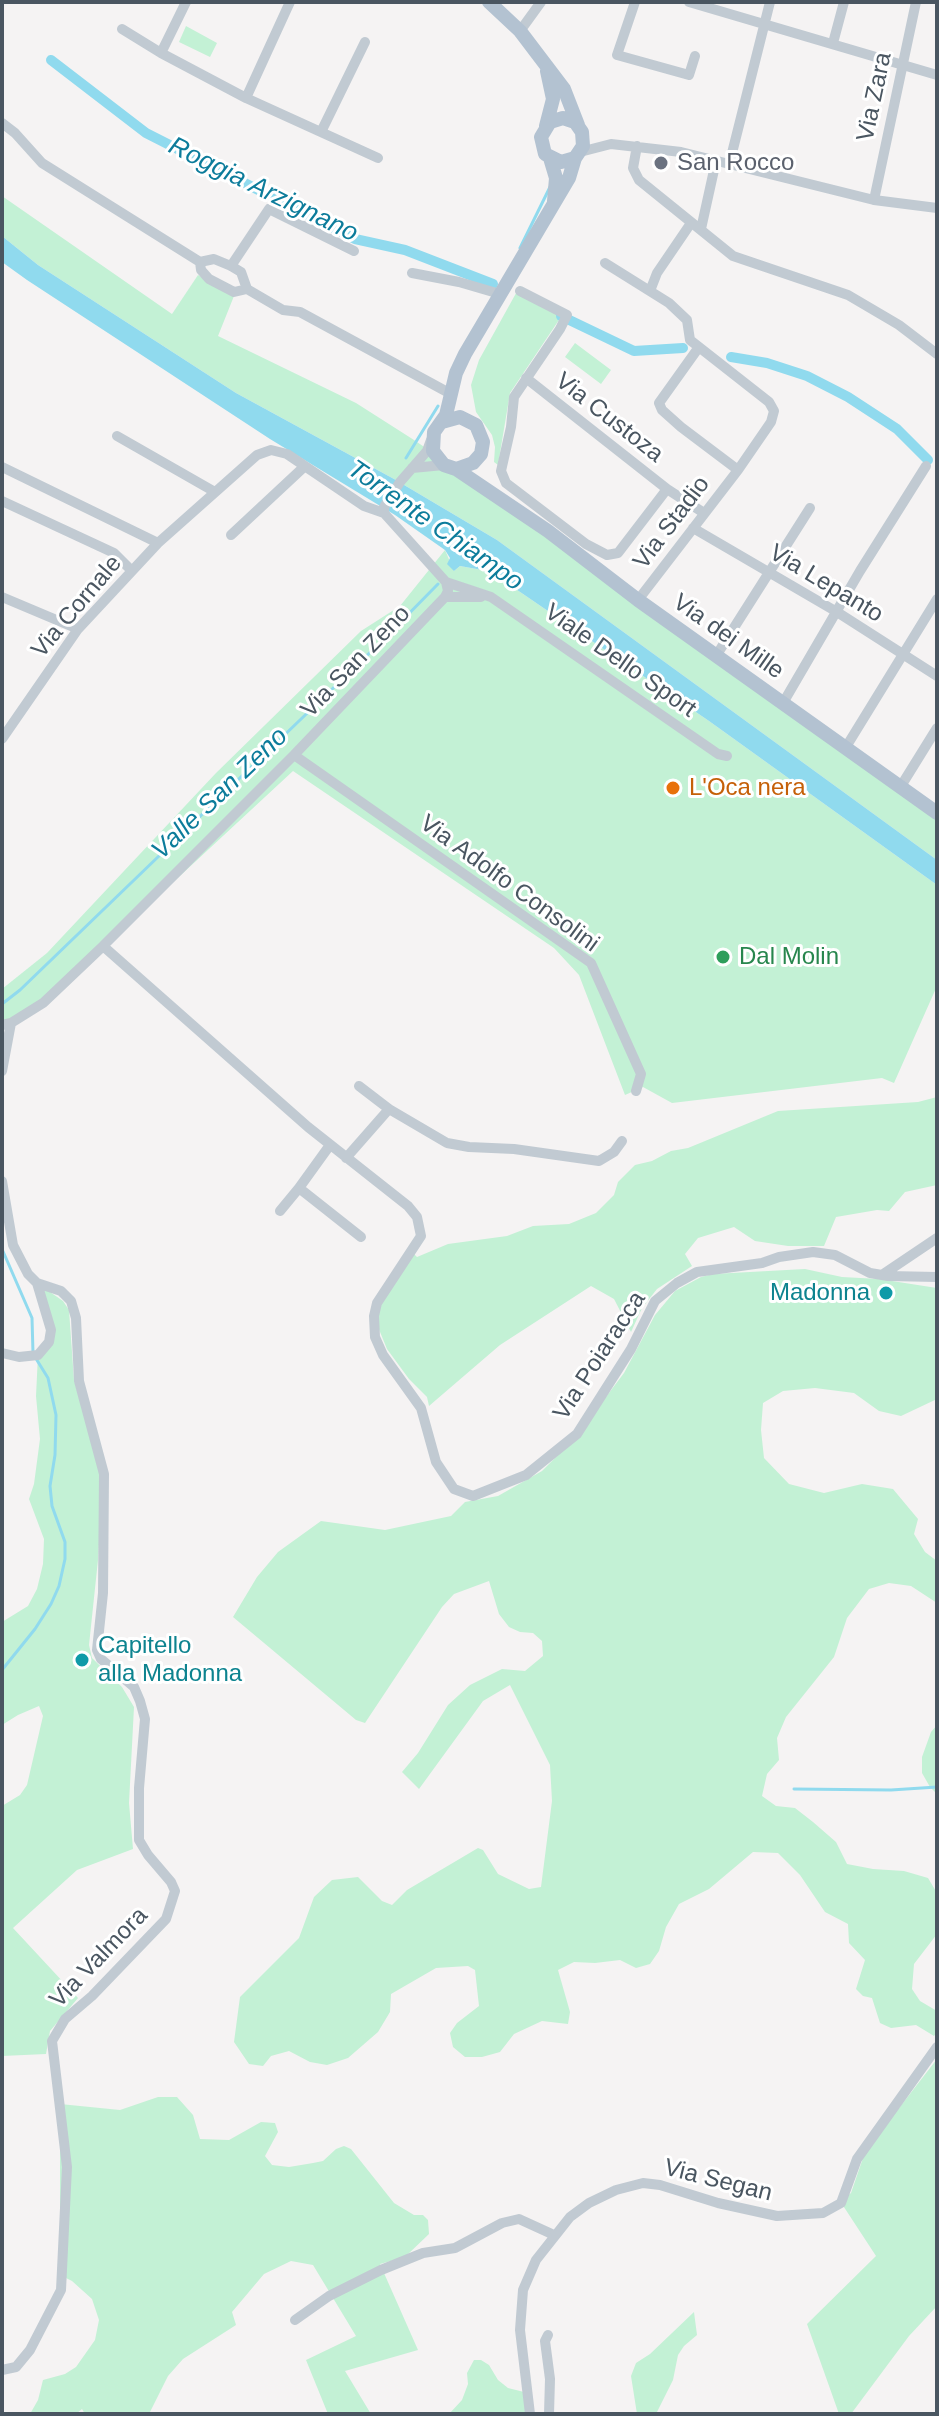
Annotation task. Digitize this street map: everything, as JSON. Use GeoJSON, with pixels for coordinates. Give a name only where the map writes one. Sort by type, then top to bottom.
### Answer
{"type":"FeatureCollection","features":[{"type":"Feature","properties":{"kind":"main road"},"geometry":{"type":"LineString","coordinates":[[483,448],[473,463],[450,467],[435,456],[432,438],[442,422],[465,354],[569,178],[584,139],[564,89],[520,31],[489,2]]}},
{"type":"Feature","properties":{"kind":"main road"},"geometry":{"type":"LineString","coordinates":[[546,67],[553,99],[541,143],[556,178],[553,205]]}},
{"type":"Feature","properties":{"kind":"main road"},"geometry":{"type":"LineString","coordinates":[[546,126],[555,119],[563,118],[580,128]]}},
{"type":"Feature","properties":{"kind":"main road"},"geometry":{"type":"LineString","coordinates":[[550,158],[561,162],[578,155]]}},
{"type":"Feature","properties":{"kind":"main road"},"geometry":{"type":"LineString","coordinates":[[455,379],[461,406],[482,436],[484,471],[495,494]]}},
{"type":"Feature","properties":{"kind":"main road"},"geometry":{"type":"LineString","coordinates":[[442,422],[453,417],[471,421]]}},
{"type":"Feature","properties":{"kind":"main road","name":"Via dei Mille"},"geometry":{"type":"LineString","coordinates":[[450,467],[495,494],[937,813]]}},
{"type":"Feature","properties":{"kind":"street"},"geometry":{"type":"LineString","coordinates":[[161,53],[186,2]]}},
{"type":"Feature","properties":{"kind":"street"},"geometry":{"type":"LineString","coordinates":[[246,98],[290,2]]}},
{"type":"Feature","properties":{"kind":"street"},"geometry":{"type":"LineString","coordinates":[[520,31],[541,2]]}},
{"type":"Feature","properties":{"kind":"street"},"geometry":{"type":"LineString","coordinates":[[635,2],[617,55],[689,75],[695,56]]}},
{"type":"Feature","properties":{"kind":"street"},"geometry":{"type":"LineString","coordinates":[[729,165],[770,2]]}},
{"type":"Feature","properties":{"kind":"street"},"geometry":{"type":"LineString","coordinates":[[833,43],[844,2]]}},
{"type":"Feature","properties":{"kind":"street","name":"Via Zara"},"geometry":{"type":"LineString","coordinates":[[874,200],[916,2]]}},
{"type":"Feature","properties":{"kind":"street"},"geometry":{"type":"LineString","coordinates":[[696,3],[937,75]]}},
{"type":"Feature","properties":{"kind":"street"},"geometry":{"type":"LineString","coordinates":[[122,29],[246,98],[378,158]]}},
{"type":"Feature","properties":{"kind":"street"},"geometry":{"type":"LineString","coordinates":[[321,132],[365,42]]}},
{"type":"Feature","properties":{"kind":"street"},"geometry":{"type":"LineString","coordinates":[[2,123],[42,163],[200,262],[214,259],[231,266],[241,272],[247,289],[283,310],[300,312],[451,394]]}},
{"type":"Feature","properties":{"kind":"street"},"geometry":{"type":"LineString","coordinates":[[580,128],[618,144]]}},
{"type":"Feature","properties":{"kind":"street"},"geometry":{"type":"LineString","coordinates":[[578,155],[597,145],[618,144],[681,152],[874,200],[937,208]]}},
{"type":"Feature","properties":{"kind":"street"},"geometry":{"type":"LineString","coordinates":[[637,146],[635,175],[733,256],[848,295],[899,325],[937,354]]}},
{"type":"Feature","properties":{"kind":"street"},"geometry":{"type":"LineString","coordinates":[[650,291],[657,273],[696,226],[716,161]]}},
{"type":"Feature","properties":{"kind":"street"},"geometry":{"type":"LineString","coordinates":[[231,266],[269,209],[354,251]]}},
{"type":"Feature","properties":{"kind":"street"},"geometry":{"type":"LineString","coordinates":[[200,262],[201,270],[219,285],[234,292],[247,289]]}},
{"type":"Feature","properties":{"kind":"street","name":"Via Stadio"},"geometry":{"type":"LineString","coordinates":[[605,263],[669,303],[687,320],[690,340],[773,406],[771,422],[738,470],[638,600]]}},
{"type":"Feature","properties":{"kind":"street"},"geometry":{"type":"LineString","coordinates":[[412,273],[500,294]]}},
{"type":"Feature","properties":{"kind":"street","name":"Via Custoza"},"geometry":{"type":"LineString","coordinates":[[520,291],[567,315],[514,397],[501,471],[506,483],[586,544],[607,555],[618,553],[667,489]]}},
{"type":"Feature","properties":{"kind":"street","name":"Via Stadio"},"geometry":{"type":"LineString","coordinates":[[699,347],[659,403],[662,410],[681,427],[738,470]]}},
{"type":"Feature","properties":{"kind":"street","name":"Via Custoza"},"geometry":{"type":"LineString","coordinates":[[526,378],[667,489],[704,513]]}},
{"type":"Feature","properties":{"kind":"street"},"geometry":{"type":"LineString","coordinates":[[117,436],[215,492]]}},
{"type":"Feature","properties":{"kind":"street"},"geometry":{"type":"LineString","coordinates":[[384,510],[410,469],[427,451],[432,438]]}},
{"type":"Feature","properties":{"kind":"street","name":"Via Cornale"},"geometry":{"type":"LineString","coordinates":[[2,739],[78,629],[158,543],[257,455],[271,450],[287,454],[305,466]]}},
{"type":"Feature","properties":{"kind":"street"},"geometry":{"type":"LineString","coordinates":[[231,535],[305,466],[364,506],[384,510],[446,582],[448,591],[445,597],[491,597]]}},
{"type":"Feature","properties":{"kind":"street"},"geometry":{"type":"LineString","coordinates":[[783,703],[926,466]]}},
{"type":"Feature","properties":{"kind":"street"},"geometry":{"type":"LineString","coordinates":[[2,467],[158,543]]}},
{"type":"Feature","properties":{"kind":"street"},"geometry":{"type":"LineString","coordinates":[[410,469],[450,467]]}},
{"type":"Feature","properties":{"kind":"street"},"geometry":{"type":"LineString","coordinates":[[2,501],[114,553],[132,571]]}},
{"type":"Feature","properties":{"kind":"street"},"geometry":{"type":"LineString","coordinates":[[716,656],[810,508]]}},
{"type":"Feature","properties":{"kind":"street","name":"Via Lepanto"},"geometry":{"type":"LineString","coordinates":[[693,528],[837,612],[937,676]]}},
{"type":"Feature","properties":{"kind":"street","name":"Viale Dello Sport"},"geometry":{"type":"LineString","coordinates":[[446,582],[491,597],[718,754],[727,756]]}},
{"type":"Feature","properties":{"kind":"street"},"geometry":{"type":"LineString","coordinates":[[2,597],[78,629]]}},
{"type":"Feature","properties":{"kind":"street","name":"Via San Zeno"},"geometry":{"type":"LineString","coordinates":[[6,1024],[43,1003],[103,946],[294,755],[445,597]]}},
{"type":"Feature","properties":{"kind":"street"},"geometry":{"type":"LineString","coordinates":[[846,747],[937,599]]}},
{"type":"Feature","properties":{"kind":"street"},"geometry":{"type":"LineString","coordinates":[[901,786],[937,728]]}},
{"type":"Feature","properties":{"kind":"street","name":"Via Adolfo Consolini"},"geometry":{"type":"LineString","coordinates":[[294,755],[591,963],[641,1074],[636,1091]]}},
{"type":"Feature","properties":{"kind":"street","name":"Via Poiaracca"},"geometry":{"type":"LineString","coordinates":[[103,946],[330,1145],[408,1206],[417,1217],[421,1236],[377,1303],[375,1337],[383,1355],[421,1408],[436,1462],[454,1489],[473,1496],[526,1475],[577,1434],[631,1349],[655,1301],[697,1272],[813,1252],[835,1255],[870,1273],[937,1277]]}},
{"type":"Feature","properties":{"kind":"street"},"geometry":{"type":"LineString","coordinates":[[2,1071],[6,1024]]}},
{"type":"Feature","properties":{"kind":"street"},"geometry":{"type":"LineString","coordinates":[[359,1086],[389,1109],[447,1143],[599,1161],[614,1152],[622,1141]]}},
{"type":"Feature","properties":{"kind":"street"},"geometry":{"type":"LineString","coordinates":[[346,1158],[389,1109]]}},
{"type":"Feature","properties":{"kind":"street"},"geometry":{"type":"LineString","coordinates":[[280,1211],[330,1145]]}},
{"type":"Feature","properties":{"kind":"street","name":"Via Valmora"},"geometry":{"type":"LineString","coordinates":[[2,1181],[13,1245],[28,1274],[37,1283],[61,1291],[71,1301],[76,1318],[79,1381],[104,1474],[103,1593],[97,1650],[101,1659],[134,1687],[140,1701],[145,1719],[139,1840],[175,1891],[166,1919],[92,1996],[65,2019],[52,2041],[67,2167],[61,2290],[30,2350],[16,2367],[2,2370]]}},
{"type":"Feature","properties":{"kind":"street"},"geometry":{"type":"LineString","coordinates":[[299,1188],[361,1237]]}},
{"type":"Feature","properties":{"kind":"street"},"geometry":{"type":"LineString","coordinates":[[882,1275],[937,1238]]}},
{"type":"Feature","properties":{"kind":"street"},"geometry":{"type":"LineString","coordinates":[[2,1353],[19,1357],[38,1355],[49,1342],[51,1330],[37,1283]]}},
{"type":"Feature","properties":{"kind":"street","name":"Via Segan"},"geometry":{"type":"LineString","coordinates":[[530,2414],[520,2330],[523,2290],[536,2260],[570,2217],[589,2203],[616,2190],[643,2183],[777,2216],[823,2213],[841,2203],[857,2159],[937,2047]]}},
{"type":"Feature","properties":{"kind":"street"},"geometry":{"type":"LineString","coordinates":[[295,2320],[329,2296],[381,2270],[423,2253],[455,2248],[502,2223],[519,2219],[554,2235]]}},
{"type":"Feature","properties":{"kind":"street"},"geometry":{"type":"LineString","coordinates":[[548,2335],[545,2341],[550,2379],[549,2414]]}},
{"type":"Feature","properties":{"kind":"green space"},"geometry":{"type":"Polygon","coordinates":[[[186,26],[217,43],[210,57],[179,42],[186,26]]]}},
{"type":"Feature","properties":{"kind":"green space"},"geometry":{"type":"Polygon","coordinates":[[[2,196],[172,314],[198,275],[234,296],[218,336],[356,403],[414,440],[548,531],[937,812],[937,860],[497,540],[394,479],[236,393],[38,265],[2,236],[2,196]]]}},
{"type":"Feature","properties":{"kind":"green space"},"geometry":{"type":"Polygon","coordinates":[[[520,286],[565,311],[510,393],[498,465],[494,462],[492,435],[476,412],[471,385],[479,360],[520,286]]]}},
{"type":"Feature","properties":{"kind":"green space"},"geometry":{"type":"Polygon","coordinates":[[[575,343],[611,370],[601,384],[565,357],[575,343]]]}},
{"type":"Feature","properties":{"kind":"green space"},"geometry":{"type":"Polygon","coordinates":[[[445,550],[454,571],[460,566],[482,570],[504,581],[709,721],[937,885],[937,986],[894,1083],[882,1078],[672,1103],[643,1087],[625,1095],[579,975],[554,948],[293,771],[43,1003],[2,1025],[2,989],[47,953],[216,773],[361,631],[400,606],[445,550]]]}},
{"type":"Feature","properties":{"kind":"green space"},"geometry":{"type":"Polygon","coordinates":[[[937,1097],[937,1185],[905,1192],[889,1211],[836,1217],[824,1246],[788,1246],[755,1241],[734,1227],[698,1238],[685,1254],[692,1266],[657,1289],[642,1308],[631,1332],[614,1299],[591,1286],[500,1345],[429,1406],[427,1397],[387,1349],[378,1327],[377,1303],[412,1252],[417,1257],[448,1244],[507,1236],[533,1226],[569,1224],[596,1213],[614,1195],[618,1182],[635,1165],[688,1148],[778,1111],[918,1102],[937,1097]]]}},
{"type":"Feature","properties":{"kind":"green space"},"geometry":{"type":"Polygon","coordinates":[[[805,1269],[842,1277],[937,1288],[937,1399],[901,1416],[879,1411],[854,1393],[815,1388],[783,1391],[763,1403],[761,1430],[764,1458],[789,1484],[824,1493],[862,1484],[893,1489],[918,1519],[914,1534],[925,1552],[937,1561],[937,1603],[911,1586],[889,1583],[869,1589],[847,1618],[834,1657],[786,1717],[777,1738],[779,1760],[767,1774],[762,1796],[776,1806],[795,1808],[813,1822],[836,1842],[847,1864],[904,1871],[928,1878],[937,1893],[937,1934],[914,1964],[912,1989],[920,2001],[937,2011],[937,2032],[934,2036],[916,2025],[891,2028],[880,2023],[872,1998],[863,1996],[856,1989],[865,1960],[849,1943],[848,1924],[825,1912],[800,1875],[778,1853],[753,1852],[709,1889],[679,1904],[666,1927],[659,1951],[650,1964],[636,1968],[620,1960],[574,1962],[558,1970],[570,2012],[568,2024],[542,2021],[514,2034],[500,2052],[482,2057],[465,2057],[453,2047],[450,2033],[457,2023],[479,2006],[475,1970],[468,1966],[436,1968],[391,1994],[390,2012],[378,2032],[348,2058],[327,2065],[310,2062],[289,2051],[271,2056],[263,2066],[249,2064],[234,2042],[240,1997],[299,1938],[314,1897],[332,1880],[358,1877],[382,1901],[392,1905],[407,1890],[478,1848],[483,1850],[498,1874],[529,1889],[541,1887],[552,1801],[550,1765],[510,1685],[483,1701],[419,1789],[402,1772],[418,1753],[448,1705],[470,1685],[502,1669],[525,1671],[543,1656],[542,1641],[533,1633],[509,1627],[499,1614],[489,1581],[454,1594],[442,1607],[365,1723],[356,1720],[233,1617],[257,1577],[278,1552],[321,1521],[385,1530],[451,1516],[465,1502],[498,1496],[542,1471],[575,1438],[624,1373],[655,1315],[675,1291],[713,1274],[805,1269]]]}},
{"type":"Feature","properties":{"kind":"green space"},"geometry":{"type":"Polygon","coordinates":[[[37,1283],[63,1301],[69,1310],[74,1380],[103,1481],[89,1645],[92,1658],[122,1687],[134,1707],[129,1803],[133,1849],[77,1870],[13,1928],[78,1998],[50,2031],[46,2054],[2,2056],[2,1806],[20,1795],[27,1785],[43,1716],[39,1706],[2,1725],[2,1622],[28,1606],[37,1589],[43,1564],[44,1539],[29,1499],[40,1439],[36,1396],[38,1355],[49,1342],[37,1283]]]}},
{"type":"Feature","properties":{"kind":"green space"},"geometry":{"type":"Polygon","coordinates":[[[937,1725],[937,1794],[922,1773],[922,1757],[931,1732],[937,1725]]]}},
{"type":"Feature","properties":{"kind":"green space"},"geometry":{"type":"Polygon","coordinates":[[[937,2059],[937,2306],[909,2336],[851,2414],[839,2414],[807,2324],[876,2256],[840,2201],[851,2193],[863,2158],[882,2130],[937,2059]]]}},
{"type":"Feature","properties":{"kind":"green space"},"geometry":{"type":"Polygon","coordinates":[[[158,2097],[177,2097],[193,2115],[200,2139],[229,2140],[261,2122],[275,2123],[278,2132],[265,2156],[272,2165],[289,2167],[323,2161],[336,2149],[344,2146],[351,2149],[394,2203],[428,2220],[429,2234],[405,2257],[380,2264],[418,2350],[345,2371],[371,2414],[328,2414],[306,2360],[356,2336],[313,2265],[291,2261],[264,2274],[232,2312],[236,2325],[183,2359],[168,2376],[149,2414],[85,2414],[82,2409],[76,2414],[30,2414],[38,2400],[43,2380],[65,2374],[76,2367],[95,2340],[99,2320],[92,2299],[60,2275],[60,2104],[120,2110],[158,2097]]]}},
{"type":"Feature","properties":{"kind":"green space"},"geometry":{"type":"Polygon","coordinates":[[[694,2312],[697,2335],[678,2355],[673,2380],[656,2414],[637,2414],[631,2376],[636,2363],[650,2354],[694,2312]]]}},
{"type":"Feature","properties":{"kind":"green space"},"geometry":{"type":"Polygon","coordinates":[[[474,2360],[489,2365],[498,2380],[508,2388],[532,2394],[532,2414],[449,2414],[462,2400],[468,2384],[467,2373],[474,2360]]]}},
{"type":"Feature","properties":{"kind":"water","name":"Torrente Chiampo"},"geometry":{"type":"Polygon","coordinates":[[[2,236],[38,265],[236,393],[394,479],[497,540],[937,860],[937,885],[709,721],[504,581],[482,570],[460,566],[454,571],[447,564],[450,558],[445,550],[395,515],[270,439],[27,280],[2,262],[2,236]]]}},
{"type":"Feature","properties":{"kind":"waterway","name":"Roggia Arzignano"},"geometry":{"type":"LineString","coordinates":[[51,60],[146,133],[355,239],[405,250],[493,284]]}},
{"type":"Feature","properties":{"kind":"waterway"},"geometry":{"type":"LineString","coordinates":[[520,248],[550,187]]}},
{"type":"Feature","properties":{"kind":"waterway","name":"Roggia Arzignano"},"geometry":{"type":"LineString","coordinates":[[561,316],[634,351],[683,348]]}},
{"type":"Feature","properties":{"kind":"waterway","name":"Roggia Arzignano"},"geometry":{"type":"LineString","coordinates":[[731,357],[767,363],[807,376],[848,397],[897,429],[928,460]]}},
{"type":"Feature","properties":{"kind":"waterway"},"geometry":{"type":"LineString","coordinates":[[406,458],[438,406]]}},
{"type":"Feature","properties":{"kind":"waterway","name":"Valle San Zeno"},"geometry":{"type":"LineString","coordinates":[[2,1004],[20,990],[438,584]]}},
{"type":"Feature","properties":{"kind":"waterway","name":"Valle San Zeno"},"geometry":{"type":"LineString","coordinates":[[2,1249],[32,1318],[33,1353]]}},
{"type":"Feature","properties":{"kind":"waterway","name":"Valle San Zeno"},"geometry":{"type":"LineString","coordinates":[[2,1670],[51,1604],[65,1559],[65,1542],[52,1506],[50,1486],[56,1415],[48,1378],[35,1357]]}},
{"type":"Feature","properties":{"kind":"waterway"},"geometry":{"type":"LineString","coordinates":[[794,1789],[937,1787]]}},
{"type":"Feature","properties":{"kind":"place","name":"San Rocco"},"geometry":{"type":"Point","coordinates":[661,163]}},
{"type":"Feature","properties":{"kind":"place","name":"L'Oca nera"},"geometry":{"type":"Point","coordinates":[673,788]}},
{"type":"Feature","properties":{"kind":"place","name":"Dal Molin"},"geometry":{"type":"Point","coordinates":[723,957]}},
{"type":"Feature","properties":{"kind":"place","name":"Madonna"},"geometry":{"type":"Point","coordinates":[886,1293]}},
{"type":"Feature","properties":{"kind":"place","name":"Capitello alla Madonna"},"geometry":{"type":"Point","coordinates":[82,1660]}}]}
